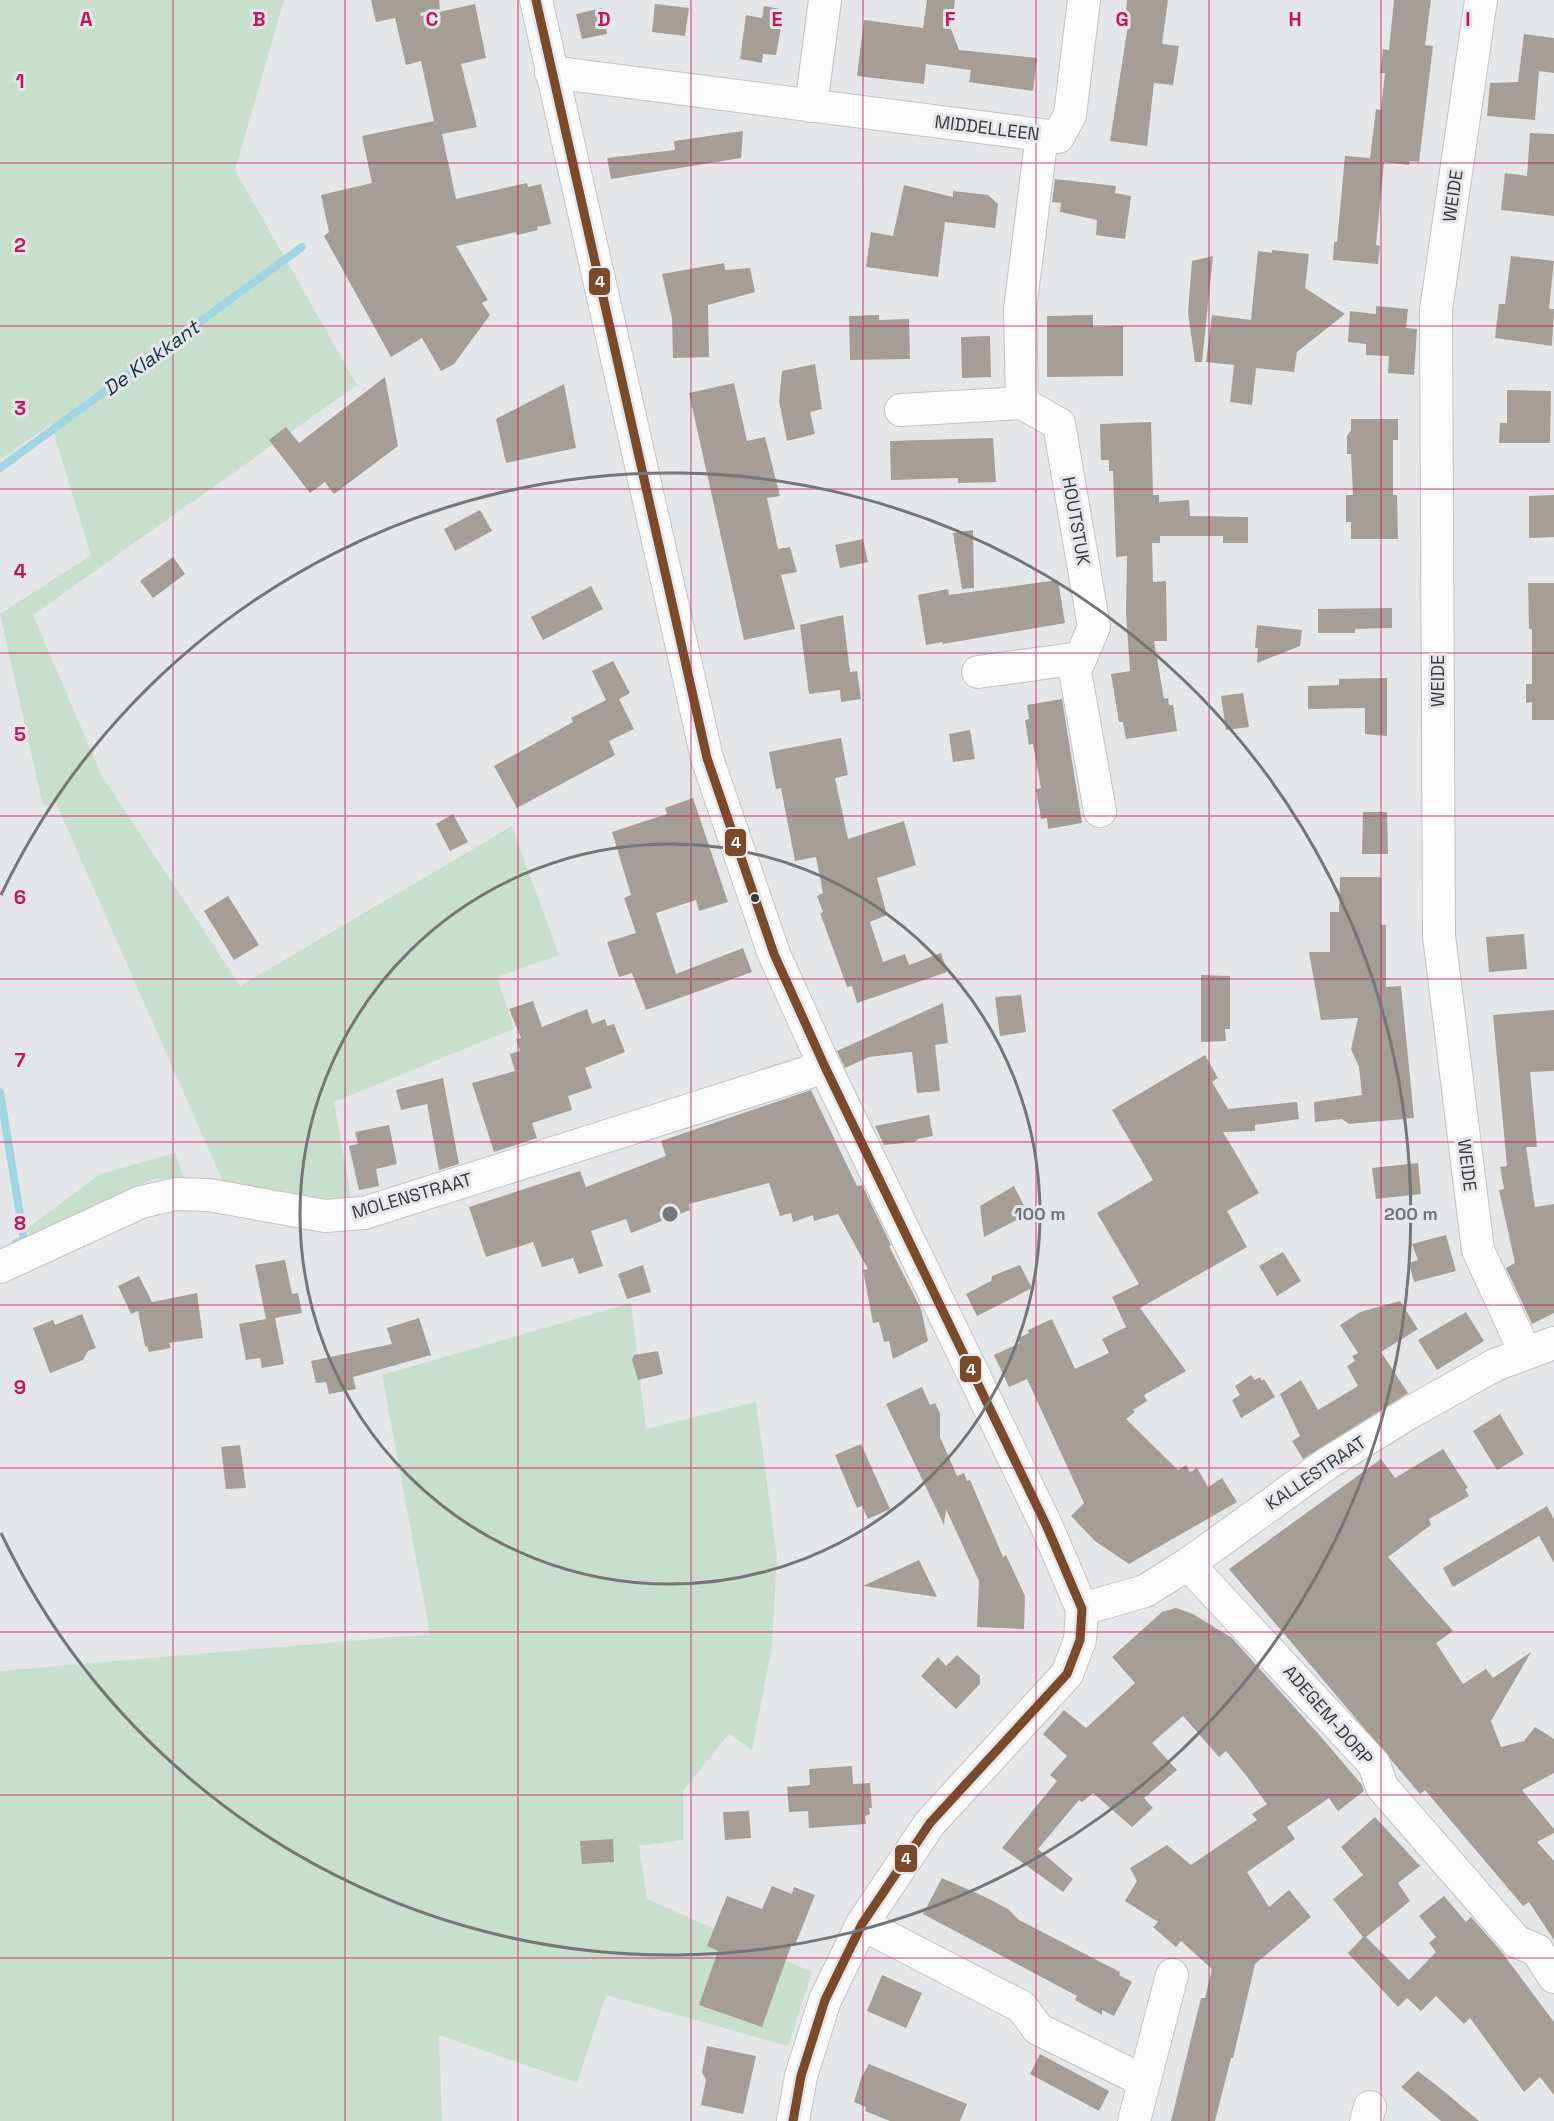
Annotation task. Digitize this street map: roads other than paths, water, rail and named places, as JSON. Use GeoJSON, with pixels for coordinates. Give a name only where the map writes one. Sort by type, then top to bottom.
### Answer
{"type":"FeatureCollection","features":[{"type":"Feature","properties":{"kind":"street"},"geometry":{"type":"LineString","coordinates":[[537,0],[551,72],[707,758],[774,954],[825,1067],[1047,1527],[1082,1609],[1080,1640],[1067,1674],[930,1823],[862,1924],[825,2000],[801,2076],[793,2121]]}},
{"type":"Feature","properties":{"kind":"street"},"geometry":{"type":"LineString","coordinates":[[811,106],[825,0]]}},
{"type":"Feature","properties":{"kind":"street","name":"MIDDELLEEN"},"geometry":{"type":"LineString","coordinates":[[551,72],[1058,137],[1070,115],[1084,0]]}},
{"type":"Feature","properties":{"kind":"street","name":"WEIDE"},"geometry":{"type":"LineString","coordinates":[[1481,0],[1436,310],[1438,936],[1478,1250],[1539,1348]]}},
{"type":"Feature","properties":{"kind":"street"},"geometry":{"type":"LineString","coordinates":[[901,410],[1022,403],[1020,309],[1042,135]]}},
{"type":"Feature","properties":{"kind":"street","name":"HOUTSTUK"},"geometry":{"type":"LineString","coordinates":[[1022,403],[1059,424],[1094,627],[1075,671],[1100,812]]}},
{"type":"Feature","properties":{"kind":"street"},"geometry":{"type":"LineString","coordinates":[[978,672],[1080,658]]}},
{"type":"Feature","properties":{"kind":"street","name":"MOLENSTRAAT"},"geometry":{"type":"LineString","coordinates":[[0,1267],[141,1202],[176,1194],[209,1195],[325,1216],[364,1213],[825,1067]]}},
{"type":"Feature","properties":{"kind":"street","name":"KALLESTRAAT"},"geometry":{"type":"LineString","coordinates":[[1082,1609],[1145,1591],[1188,1564],[1328,1463],[1418,1407],[1495,1365],[1539,1348]]}},
{"type":"Feature","properties":{"kind":"street","name":"ADEGEM-DORP"},"geometry":{"type":"LineString","coordinates":[[1188,1564],[1374,1764],[1382,1787],[1424,1838],[1517,1942],[1537,1950],[1554,1977]]}},
{"type":"Feature","properties":{"kind":"street"},"geometry":{"type":"LineString","coordinates":[[862,1924],[1022,2007],[1038,2029],[1144,2081]]}},
{"type":"Feature","properties":{"kind":"street"},"geometry":{"type":"LineString","coordinates":[[1134,2121],[1172,1975]]}},
{"type":"Feature","properties":{"kind":"waterway","name":"De Klakkant"},"geometry":{"type":"LineString","coordinates":[[0,468],[302,247]]}},
{"type":"Feature","properties":{"kind":"waterway","name":"De Klakkant"},"geometry":{"type":"LineString","coordinates":[[0,1092],[24,1240],[16,1243]]}}]}
